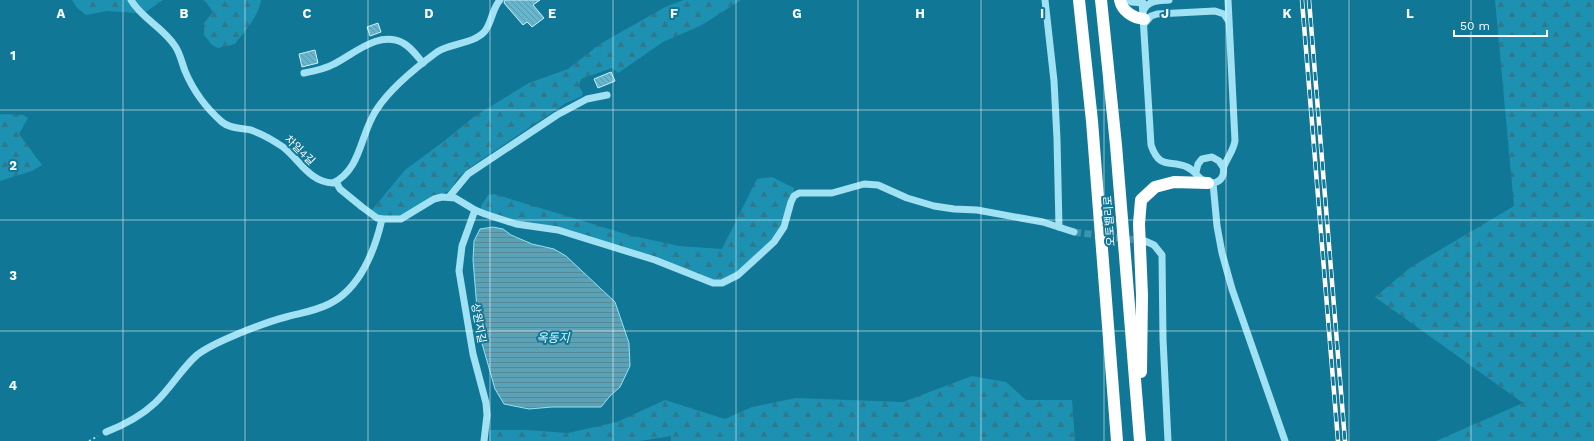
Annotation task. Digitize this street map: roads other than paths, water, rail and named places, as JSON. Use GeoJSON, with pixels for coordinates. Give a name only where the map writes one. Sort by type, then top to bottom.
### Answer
{"type":"FeatureCollection","features":[{"type":"Feature","properties":{"kind":"highway","name":"오토밸리로"},"geometry":{"type":"LineString","coordinates":[[1079,0],[1092,121],[1117,441]]}},
{"type":"Feature","properties":{"kind":"highway","name":"오토밸리로"},"geometry":{"type":"LineString","coordinates":[[1101,0],[1116,146],[1140,441]]}},
{"type":"Feature","properties":{"kind":"highway"},"geometry":{"type":"LineString","coordinates":[[1120,0],[1121,6],[1136,19],[1143,19]]}},
{"type":"Feature","properties":{"kind":"highway"},"geometry":{"type":"LineString","coordinates":[[1140,441],[1142,295],[1140,224],[1141,200],[1155,187],[1174,182],[1211,183]]}},
{"type":"Feature","properties":{"kind":"street","name":"차일4길"},"geometry":{"type":"LineString","coordinates":[[131,0],[140,13],[162,31],[173,43],[194,90],[222,122],[231,127],[250,130],[266,137],[290,153],[315,179],[328,183],[336,182]]}},
{"type":"Feature","properties":{"kind":"street"},"geometry":{"type":"LineString","coordinates":[[500,0],[494,9],[488,26],[481,35],[441,49],[423,63],[383,100],[372,116],[355,162],[336,182],[340,189],[377,218],[401,219],[434,199],[449,197],[461,200],[475,210],[516,224],[558,230],[655,260],[713,283],[722,283],[738,276],[774,242],[784,227],[794,196],[799,193],[832,192],[864,184],[878,185],[907,198],[934,206],[976,210],[1059,227],[1074,232]]}},
{"type":"Feature","properties":{"kind":"street"},"geometry":{"type":"LineString","coordinates":[[1045,0],[1054,81],[1059,227]]}},
{"type":"Feature","properties":{"kind":"street"},"geometry":{"type":"LineString","coordinates":[[1128,0],[1132,2],[1142,2],[1151,146],[1158,159],[1164,163],[1183,165],[1196,172]]}},
{"type":"Feature","properties":{"kind":"street"},"geometry":{"type":"LineString","coordinates":[[1143,19],[1146,6],[1152,1],[1169,0]]}},
{"type":"Feature","properties":{"kind":"street"},"geometry":{"type":"LineString","coordinates":[[1224,167],[1219,161],[1212,157],[1202,159],[1198,164],[1196,172],[1199,179],[1211,183],[1221,180],[1224,167],[1231,154],[1235,141],[1227,2]]}},
{"type":"Feature","properties":{"kind":"street"},"geometry":{"type":"LineString","coordinates":[[1143,19],[1157,14],[1215,11],[1224,14],[1229,22]]}},
{"type":"Feature","properties":{"kind":"street"},"geometry":{"type":"LineString","coordinates":[[304,73],[328,67],[367,45],[385,40],[405,44],[423,63]]}},
{"type":"Feature","properties":{"kind":"street"},"geometry":{"type":"LineString","coordinates":[[449,197],[468,174],[557,115],[587,99],[607,95]]}},
{"type":"Feature","properties":{"kind":"street"},"geometry":{"type":"LineString","coordinates":[[1211,183],[1222,253],[1232,289],[1285,441]]}},
{"type":"Feature","properties":{"kind":"street","name":"상원지길"},"geometry":{"type":"LineString","coordinates":[[475,210],[462,246],[460,283],[473,354],[484,390],[486,403],[487,415],[484,441]]}},
{"type":"Feature","properties":{"kind":"street"},"geometry":{"type":"LineString","coordinates":[[106,432],[125,424],[145,412],[156,402],[197,355],[210,347],[228,338],[273,321],[312,311],[330,304],[345,293],[356,280],[368,260],[378,236],[382,219]]}},
{"type":"Feature","properties":{"kind":"street"},"geometry":{"type":"LineString","coordinates":[[1144,241],[1154,245],[1162,255],[1163,339],[1168,441]]}},
{"type":"Feature","properties":{"kind":"water","name":"옥동지"},"geometry":{"type":"Polygon","coordinates":[[[493,227],[503,229],[511,235],[532,244],[554,249],[566,256],[615,302],[629,343],[630,366],[620,387],[601,407],[552,407],[529,409],[504,404],[495,389],[479,333],[473,260],[474,241],[480,229],[493,227]]]}},
{"type":"Feature","properties":{"kind":"tunnel"},"geometry":{"type":"LineString","coordinates":[[1074,232],[1142,241]]}},
{"type":"Feature","properties":{"kind":"railway"},"geometry":{"type":"LineString","coordinates":[[1302,0],[1338,441]]}},
{"type":"Feature","properties":{"kind":"railway"},"geometry":{"type":"LineString","coordinates":[[1309,0],[1345,441]]}}]}
